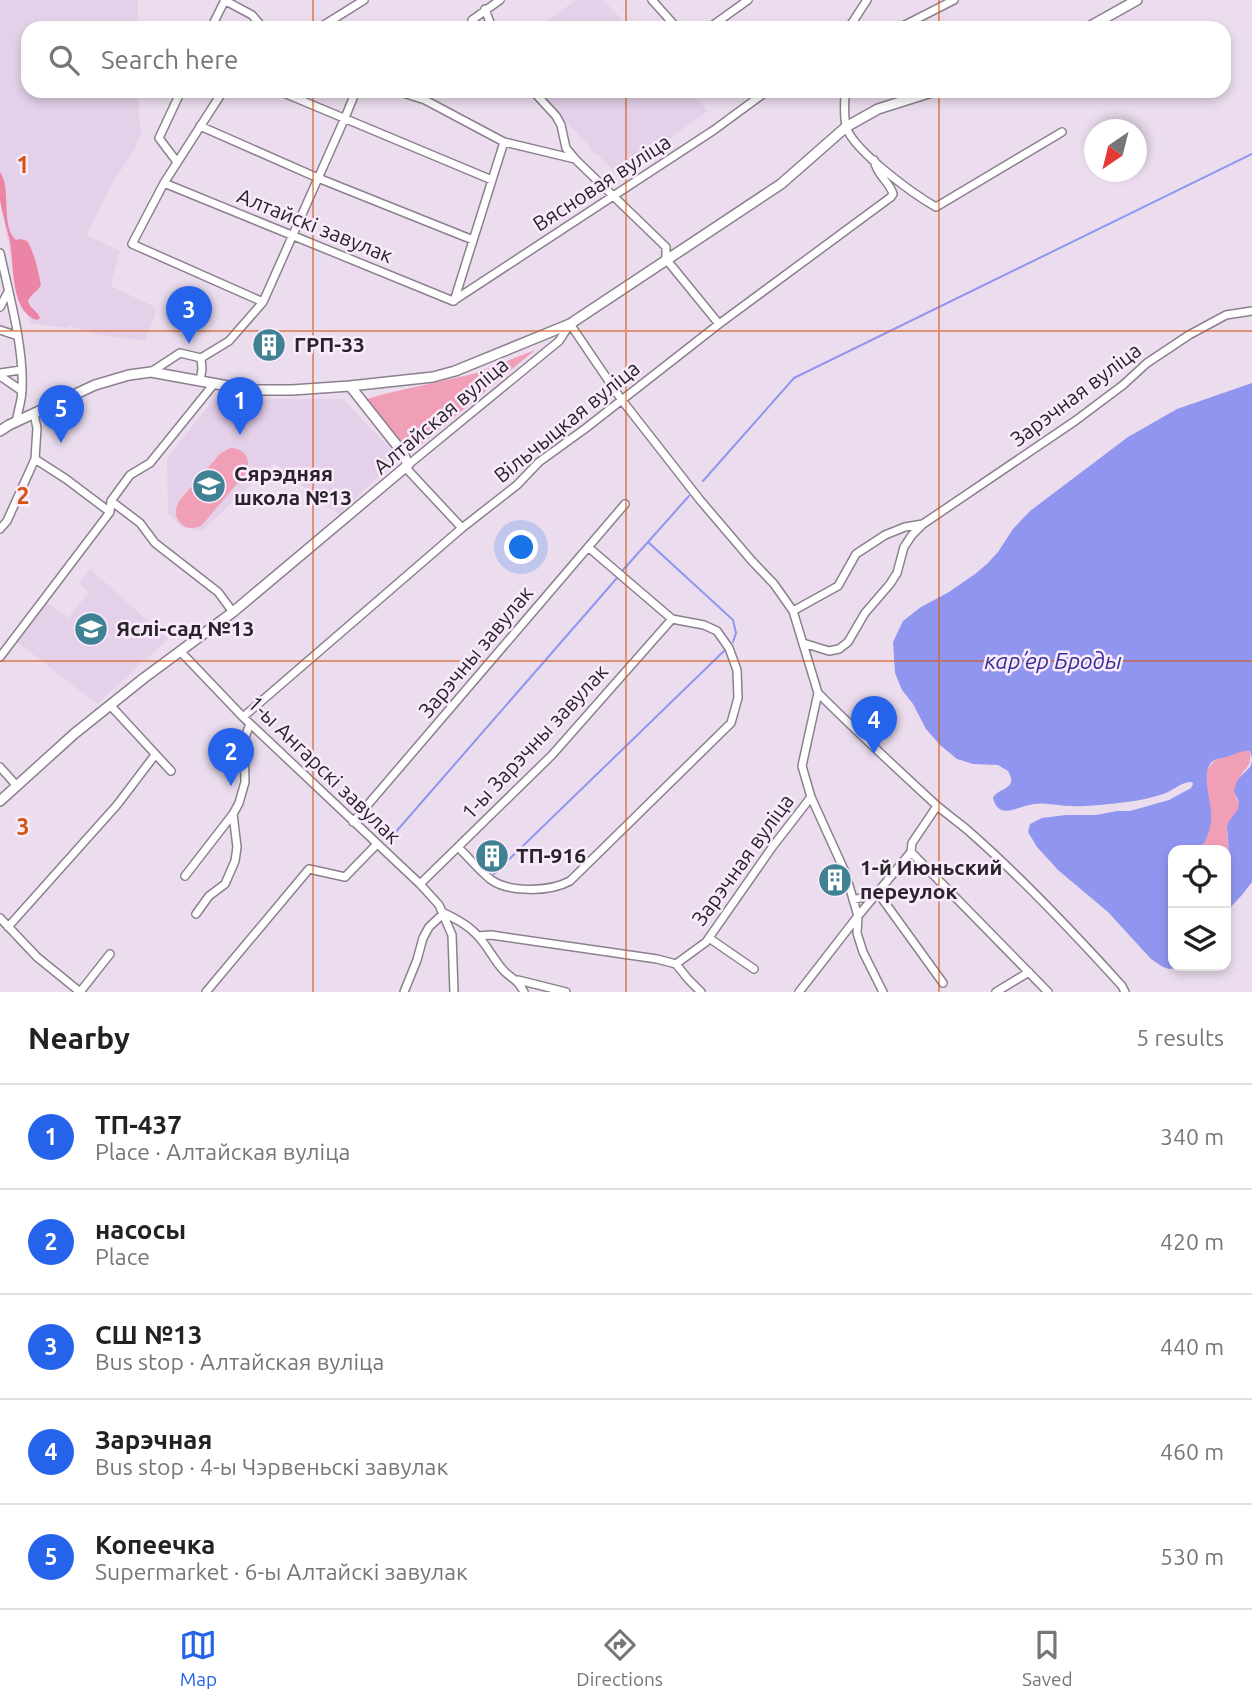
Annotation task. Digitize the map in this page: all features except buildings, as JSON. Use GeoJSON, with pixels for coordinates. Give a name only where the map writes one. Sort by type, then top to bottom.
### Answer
{"type":"FeatureCollection","features":[{"type":"Feature","properties":{"kind":"main road"},"geometry":{"type":"LineString","coordinates":[[1100,21],[1137,0]]}},
{"type":"Feature","properties":{"kind":"main road","name":"Алтайская вуліца"},"geometry":{"type":"LineString","coordinates":[[0,431],[94,385],[151,372],[250,390],[292,390],[433,377],[455,371],[570,324],[781,184],[846,127],[878,109],[913,98]]}},
{"type":"Feature","properties":{"kind":"main road"},"geometry":{"type":"LineString","coordinates":[[350,386],[403,453],[407,466]]}},
{"type":"Feature","properties":{"kind":"main road","name":"Алтайская вуліца"},"geometry":{"type":"LineString","coordinates":[[0,801],[74,734],[233,612],[407,466]]}},
{"type":"Feature","properties":{"kind":"street"},"geometry":{"type":"LineString","coordinates":[[214,21],[224,0],[252,15],[257,21]]}},
{"type":"Feature","properties":{"kind":"street"},"geometry":{"type":"LineString","coordinates":[[330,21],[364,0]]}},
{"type":"Feature","properties":{"kind":"street"},"geometry":{"type":"LineString","coordinates":[[472,20],[499,0]]}},
{"type":"Feature","properties":{"kind":"street"},"geometry":{"type":"LineString","coordinates":[[652,0],[671,21]]}},
{"type":"Feature","properties":{"kind":"street"},"geometry":{"type":"LineString","coordinates":[[719,21],[748,0]]}},
{"type":"Feature","properties":{"kind":"street"},"geometry":{"type":"LineString","coordinates":[[853,21],[867,0]]}},
{"type":"Feature","properties":{"kind":"street"},"geometry":{"type":"LineString","coordinates":[[913,21],[954,0]]}},
{"type":"Feature","properties":{"kind":"street"},"geometry":{"type":"LineString","coordinates":[[485,9],[489,21]]}},
{"type":"Feature","properties":{"kind":"street"},"geometry":{"type":"LineString","coordinates":[[177,162],[159,138],[178,98]]}},
{"type":"Feature","properties":{"kind":"street"},"geometry":{"type":"LineString","coordinates":[[218,98],[164,183],[132,244],[263,302]]}},
{"type":"Feature","properties":{"kind":"street"},"geometry":{"type":"LineString","coordinates":[[295,98],[492,180]]}},
{"type":"Feature","properties":{"kind":"street"},"geometry":{"type":"LineString","coordinates":[[151,372],[180,353],[201,358],[229,341],[263,302],[353,98]]}},
{"type":"Feature","properties":{"kind":"street"},"geometry":{"type":"LineString","coordinates":[[419,98],[504,142],[576,159]]}},
{"type":"Feature","properties":{"kind":"street"},"geometry":{"type":"LineString","coordinates":[[539,98],[561,125],[566,148],[666,247],[666,259],[719,324]]}},
{"type":"Feature","properties":{"kind":"street","name":"Вясновая вуліца"},"geometry":{"type":"LineString","coordinates":[[453,302],[714,130],[757,98]]}},
{"type":"Feature","properties":{"kind":"street"},"geometry":{"type":"LineString","coordinates":[[845,98],[846,127],[855,142],[923,200],[936,207],[1062,132]]}},
{"type":"Feature","properties":{"kind":"street"},"geometry":{"type":"LineString","coordinates":[[200,126],[318,178],[473,240]]}},
{"type":"Feature","properties":{"kind":"street"},"geometry":{"type":"LineString","coordinates":[[453,302],[504,142]]}},
{"type":"Feature","properties":{"kind":"street","name":"Вільчыцкая вуліца"},"geometry":{"type":"LineString","coordinates":[[243,717],[462,528],[516,485],[539,462],[891,197],[893,190],[879,175],[874,160]]}},
{"type":"Feature","properties":{"kind":"street","name":"Алтайскі завулак"},"geometry":{"type":"LineString","coordinates":[[164,183],[453,302]]}},
{"type":"Feature","properties":{"kind":"street"},"geometry":{"type":"LineString","coordinates":[[0,253],[18,335],[23,391],[16,422]]}},
{"type":"Feature","properties":{"kind":"street"},"geometry":{"type":"LineString","coordinates":[[0,307],[8,292]]}},
{"type":"Feature","properties":{"kind":"street","name":"Зарэчная вуліца"},"geometry":{"type":"LineString","coordinates":[[793,611],[838,586],[856,554],[885,535],[905,527],[923,524],[1065,428],[1123,385],[1147,363],[1189,335],[1226,315],[1252,311]]}},
{"type":"Feature","properties":{"kind":"street","name":"Зарэчная вуліца"},"geometry":{"type":"LineString","coordinates":[[570,324],[621,400],[700,500],[774,584],[793,611],[818,693],[802,766],[811,797],[706,942],[676,964]]}},
{"type":"Feature","properties":{"kind":"street","name":"Алтайская вуліца"},"geometry":{"type":"LineString","coordinates":[[407,466],[559,341],[570,324]]}},
{"type":"Feature","properties":{"kind":"street"},"geometry":{"type":"LineString","coordinates":[[0,330],[18,335]]}},
{"type":"Feature","properties":{"kind":"street"},"geometry":{"type":"LineString","coordinates":[[200,381],[201,358]]}},
{"type":"Feature","properties":{"kind":"street"},"geometry":{"type":"LineString","coordinates":[[0,375],[21,370]]}},
{"type":"Feature","properties":{"kind":"street"},"geometry":{"type":"LineString","coordinates":[[0,375],[23,391]]}},
{"type":"Feature","properties":{"kind":"street"},"geometry":{"type":"LineString","coordinates":[[0,657],[110,512],[111,501],[130,475],[150,463],[213,384]]}},
{"type":"Feature","properties":{"kind":"street"},"geometry":{"type":"LineString","coordinates":[[0,529],[35,459],[37,428],[34,414]]}},
{"type":"Feature","properties":{"kind":"street"},"geometry":{"type":"LineString","coordinates":[[35,459],[110,512]]}},
{"type":"Feature","properties":{"kind":"street"},"geometry":{"type":"LineString","coordinates":[[407,466],[462,528]]}},
{"type":"Feature","properties":{"kind":"street"},"geometry":{"type":"LineString","coordinates":[[111,501],[140,523],[149,533],[152,546],[218,592],[233,612]]}},
{"type":"Feature","properties":{"kind":"street","name":"Зарэчны завулак"},"geometry":{"type":"LineString","coordinates":[[354,822],[625,504]]}},
{"type":"Feature","properties":{"kind":"street"},"geometry":{"type":"LineString","coordinates":[[803,643],[829,651],[839,649],[848,642],[865,614],[897,573],[904,547],[923,524]]}},
{"type":"Feature","properties":{"kind":"street"},"geometry":{"type":"LineString","coordinates":[[459,848],[502,886],[546,889],[563,885],[731,723],[738,698],[737,670],[729,648],[717,631],[704,625],[672,619],[588,547]]}},
{"type":"Feature","properties":{"kind":"street","name":"1-ы Зарэчны завулак"},"geometry":{"type":"LineString","coordinates":[[420,884],[552,755],[672,619]]}},
{"type":"Feature","properties":{"kind":"street","name":"1-ы Ангарскі завулак"},"geometry":{"type":"LineString","coordinates":[[180,651],[250,724],[439,905],[452,935],[454,992]]}},
{"type":"Feature","properties":{"kind":"street"},"geometry":{"type":"LineString","coordinates":[[818,693],[866,741],[1023,883],[1086,946],[1125,992]]}},
{"type":"Feature","properties":{"kind":"street"},"geometry":{"type":"LineString","coordinates":[[110,705],[171,771]]}},
{"type":"Feature","properties":{"kind":"street"},"geometry":{"type":"LineString","coordinates":[[185,876],[239,803],[245,782],[244,740],[250,724]]}},
{"type":"Feature","properties":{"kind":"street"},"geometry":{"type":"LineString","coordinates":[[8,927],[117,805],[155,755]]}},
{"type":"Feature","properties":{"kind":"street"},"geometry":{"type":"LineString","coordinates":[[0,768],[17,786]]}},
{"type":"Feature","properties":{"kind":"street"},"geometry":{"type":"LineString","coordinates":[[811,797],[845,872],[858,916],[857,933],[863,952],[883,992]]}},
{"type":"Feature","properties":{"kind":"street"},"geometry":{"type":"LineString","coordinates":[[799,992],[911,852],[912,843],[937,806]]}},
{"type":"Feature","properties":{"kind":"street"},"geometry":{"type":"LineString","coordinates":[[196,914],[209,896],[225,884],[235,861],[237,848],[233,814]]}},
{"type":"Feature","properties":{"kind":"street"},"geometry":{"type":"LineString","coordinates":[[206,992],[309,869],[345,877],[377,844]]}},
{"type":"Feature","properties":{"kind":"street"},"geometry":{"type":"LineString","coordinates":[[911,852],[1048,992]]}},
{"type":"Feature","properties":{"kind":"street"},"geometry":{"type":"LineString","coordinates":[[853,900],[878,892]]}},
{"type":"Feature","properties":{"kind":"street"},"geometry":{"type":"LineString","coordinates":[[878,892],[943,983]]}},
{"type":"Feature","properties":{"kind":"street"},"geometry":{"type":"LineString","coordinates":[[404,992],[423,938],[429,927],[444,914]]}},
{"type":"Feature","properties":{"kind":"street","name":"1-ы Ангарскі завулак"},"geometry":{"type":"LineString","coordinates":[[444,914],[462,922],[478,936],[506,973],[518,980],[524,992]]}},
{"type":"Feature","properties":{"kind":"street"},"geometry":{"type":"LineString","coordinates":[[0,918],[37,957],[80,992],[110,954]]}},
{"type":"Feature","properties":{"kind":"street"},"geometry":{"type":"LineString","coordinates":[[478,936],[491,935],[657,959],[676,964],[701,992]]}},
{"type":"Feature","properties":{"kind":"street"},"geometry":{"type":"LineString","coordinates":[[709,938],[754,969]]}},
{"type":"Feature","properties":{"kind":"street"},"geometry":{"type":"LineString","coordinates":[[996,992],[1029,972]]}},
{"type":"Feature","properties":{"kind":"street"},"geometry":{"type":"LineString","coordinates":[[518,980],[566,992]]}},
{"type":"Feature","properties":{"kind":"shaded area"},"geometry":{"type":"Polygon","coordinates":[[[0,0],[138,0],[138,21],[21,21],[21,98],[138,98],[141,134],[110,187],[87,235],[120,251],[111,284],[113,287],[155,307],[156,313],[145,341],[99,335],[70,326],[66,328],[30,323],[20,280],[14,277],[0,198],[0,0]]]}},
{"type":"Feature","properties":{"kind":"shaded area"},"geometry":{"type":"Polygon","coordinates":[[[576,0],[603,0],[623,21],[548,21],[576,0]]]}},
{"type":"Feature","properties":{"kind":"shaded area"},"geometry":{"type":"Polygon","coordinates":[[[543,98],[696,98],[708,111],[618,176],[543,98]]]}},
{"type":"Feature","properties":{"kind":"shaded area"},"geometry":{"type":"Polygon","coordinates":[[[0,172],[5,187],[11,234],[16,240],[27,241],[37,268],[41,285],[28,301],[40,318],[37,320],[22,308],[15,287],[10,242],[0,200],[0,172]]]}},
{"type":"Feature","properties":{"kind":"shaded area"},"geometry":{"type":"Polygon","coordinates":[[[535,350],[411,453],[367,399],[473,374],[535,350]]]}},
{"type":"Feature","properties":{"kind":"shaded area","name":"Сярэдняя школа №13"},"geometry":{"type":"Polygon","coordinates":[[[214,399],[343,399],[398,457],[339,515],[274,463],[202,531],[181,527],[168,513],[167,458],[214,399]]]}},
{"type":"Feature","properties":{"kind":"shaded area"},"geometry":{"type":"Polygon","coordinates":[[[230,448],[243,452],[248,462],[247,472],[202,525],[194,528],[184,526],[176,516],[179,501],[220,454],[230,448]]]}},
{"type":"Feature","properties":{"kind":"shaded area","name":"Яслі-сад №13"},"geometry":{"type":"Polygon","coordinates":[[[90,569],[168,639],[97,704],[17,642],[46,602],[68,618],[89,592],[79,583],[90,569]]]}},
{"type":"Feature","properties":{"kind":"shaded area"},"geometry":{"type":"Polygon","coordinates":[[[1243,750],[1250,751],[1250,761],[1238,783],[1236,796],[1239,806],[1228,825],[1228,845],[1203,845],[1207,770],[1215,760],[1243,750]]]}},
{"type":"Feature","properties":{"kind":"water","name":"карʼер Броды"},"geometry":{"type":"Polygon","coordinates":[[[1252,383],[1252,759],[1250,751],[1247,751],[1213,761],[1207,773],[1210,824],[1203,844],[1168,845],[1168,969],[1151,959],[1108,912],[1058,870],[1037,847],[1028,832],[1030,824],[1042,818],[1130,811],[1169,800],[1191,788],[1192,782],[1167,793],[1130,802],[1085,806],[1039,804],[1005,811],[1000,809],[993,798],[1010,785],[1011,777],[1008,771],[998,765],[973,764],[957,759],[940,745],[926,729],[902,690],[895,673],[893,642],[903,621],[987,564],[1030,511],[1128,437],[1177,409],[1252,383]]]}},
{"type":"Feature","properties":{"kind":"water"},"geometry":{"type":"Polygon","coordinates":[[[1252,761],[1252,882],[1231,907],[1231,845],[1228,845],[1227,827],[1238,809],[1239,803],[1234,790],[1236,784],[1252,761]]]}},
{"type":"Feature","properties":{"kind":"waterway"},"geometry":{"type":"LineString","coordinates":[[703,481],[794,378],[1252,154]]}},
{"type":"Feature","properties":{"kind":"waterway"},"geometry":{"type":"LineString","coordinates":[[623,570],[689,496]]}},
{"type":"Feature","properties":{"kind":"waterway"},"geometry":{"type":"LineString","coordinates":[[648,542],[733,620],[736,633],[733,642]]}},
{"type":"Feature","properties":{"kind":"waterway"},"geometry":{"type":"LineString","coordinates":[[394,834],[617,578]]}},
{"type":"Feature","properties":{"kind":"waterway"},"geometry":{"type":"LineString","coordinates":[[494,874],[725,650]]}},
{"type":"Feature","properties":{"kind":"place","name":"СШ №13"},"geometry":{"type":"Point","coordinates":[189,344]}},
{"type":"Feature","properties":{"kind":"place","name":"ГРП-33"},"geometry":{"type":"Point","coordinates":[269,345]}},
{"type":"Feature","properties":{"kind":"place","name":"ТП-437"},"geometry":{"type":"Point","coordinates":[240,435]}},
{"type":"Feature","properties":{"kind":"place","name":"Копеечка"},"geometry":{"type":"Point","coordinates":[61,443]}},
{"type":"Feature","properties":{"kind":"place","name":"Сярэдняя школа №13"},"geometry":{"type":"Point","coordinates":[209,486]}},
{"type":"Feature","properties":{"kind":"place","name":"Яслі-сад №13"},"geometry":{"type":"Point","coordinates":[91,629]}},
{"type":"Feature","properties":{"kind":"place","name":"Зарэчная"},"geometry":{"type":"Point","coordinates":[874,754]}},
{"type":"Feature","properties":{"kind":"place","name":"насосы"},"geometry":{"type":"Point","coordinates":[231,786]}},
{"type":"Feature","properties":{"kind":"place","name":"ТП-916"},"geometry":{"type":"Point","coordinates":[492,856]}},
{"type":"Feature","properties":{"kind":"place","name":"1-й Июньский переулок"},"geometry":{"type":"Point","coordinates":[835,880]}}]}
